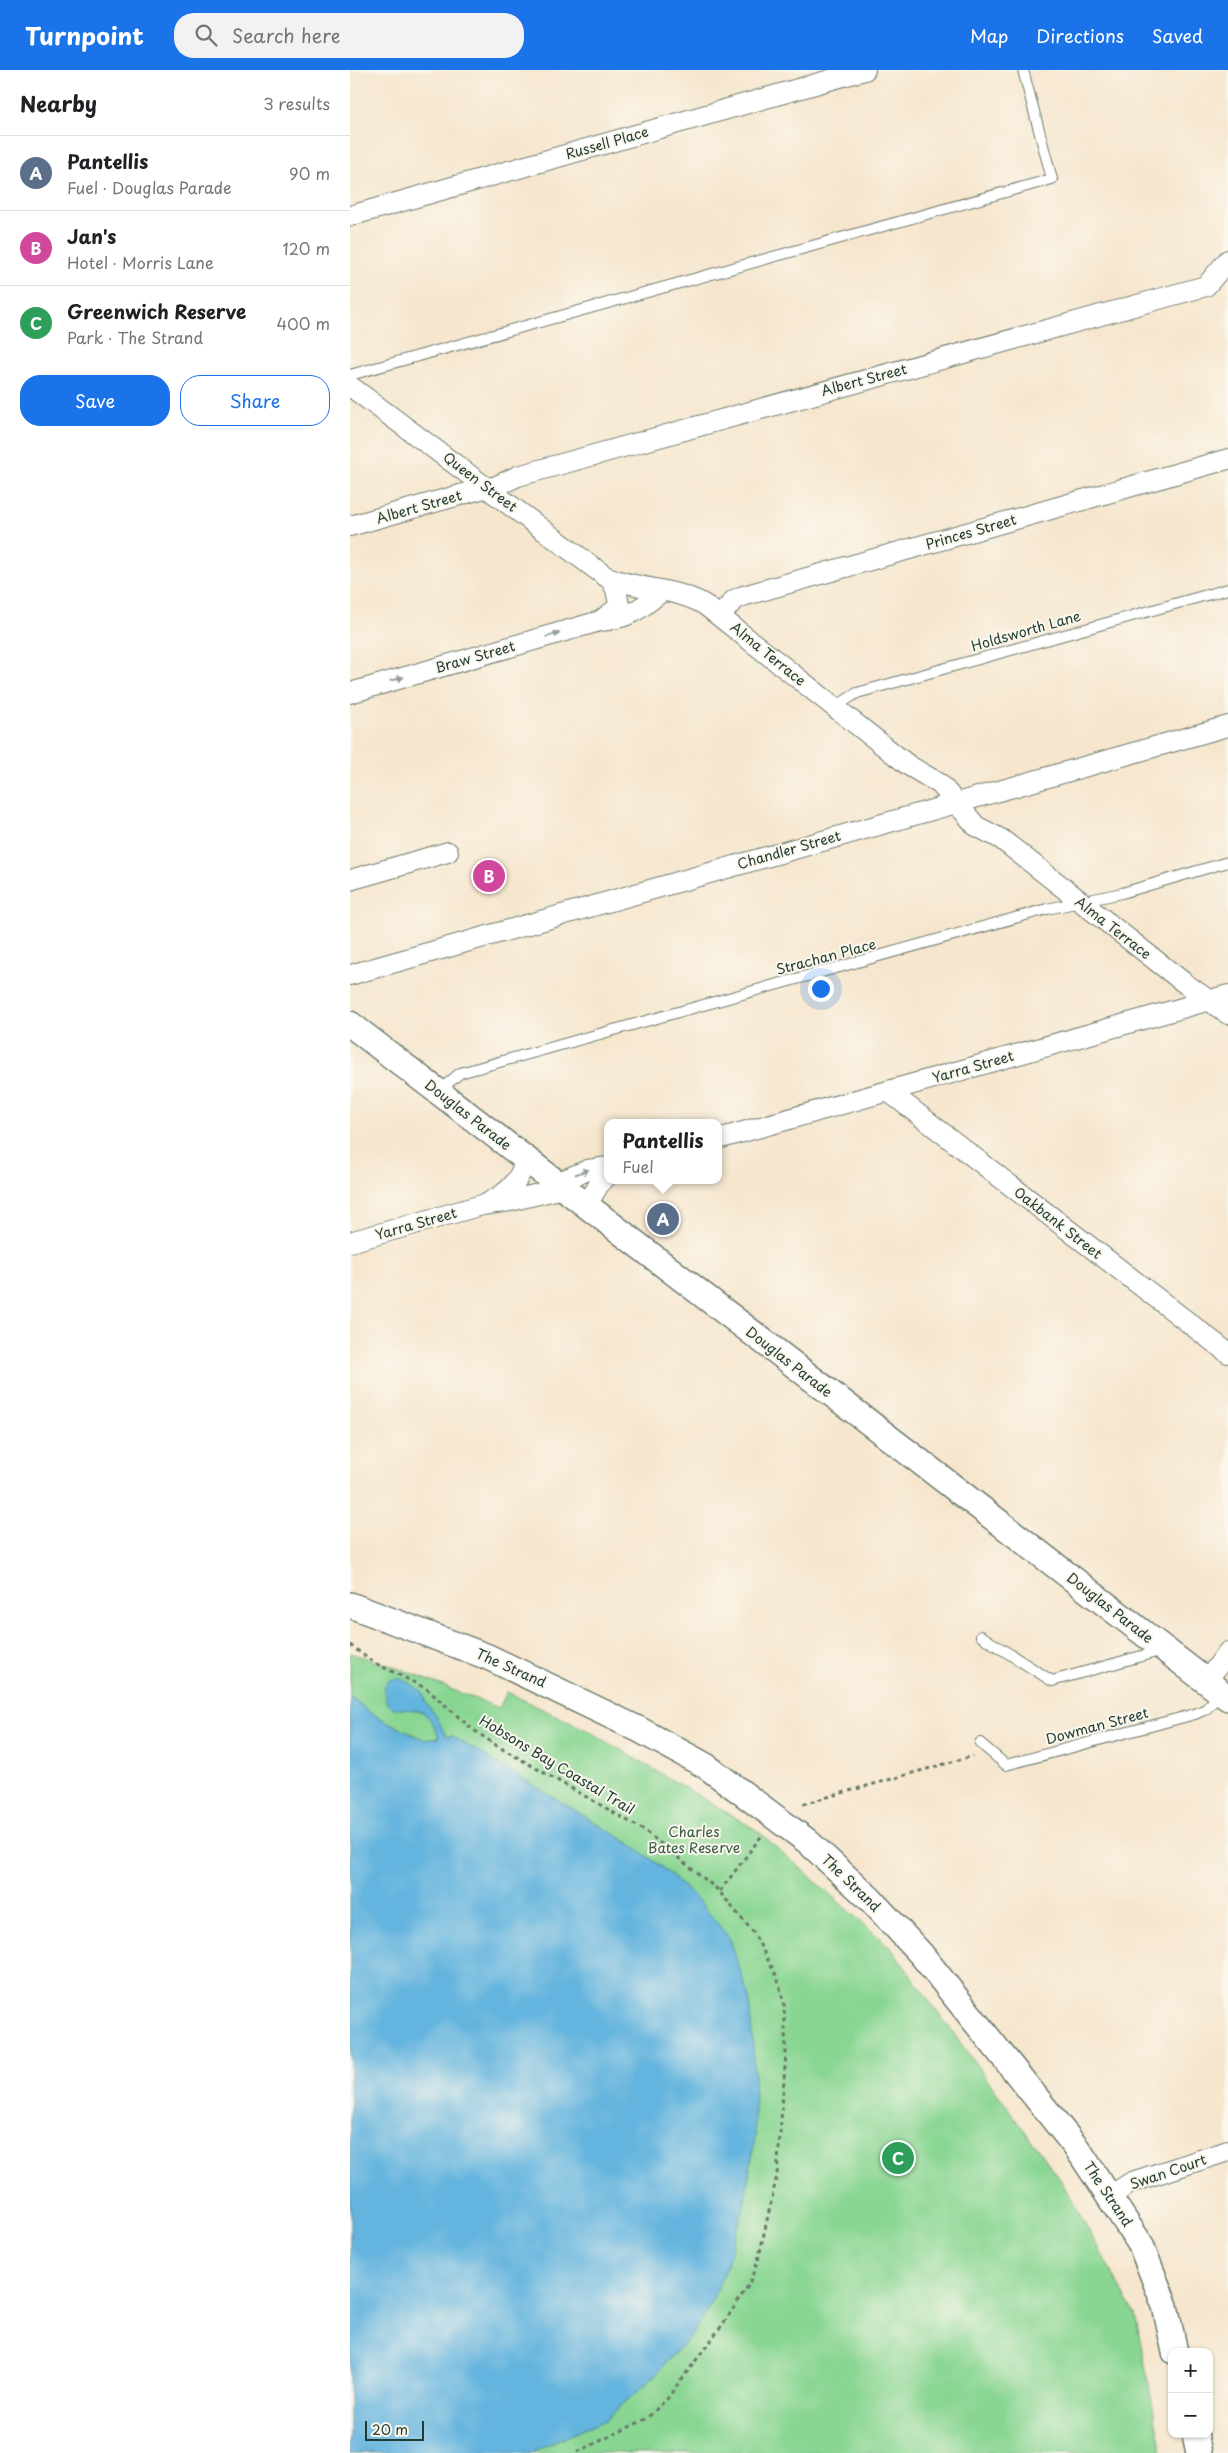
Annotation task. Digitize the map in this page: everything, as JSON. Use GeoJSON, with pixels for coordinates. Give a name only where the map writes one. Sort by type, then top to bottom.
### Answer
{"type":"FeatureCollection","features":[{"type":"Feature","properties":{"kind":"street","name":"Russell Place"},"geometry":{"type":"LineString","coordinates":[[350,216],[865,70]]}},
{"type":"Feature","properties":{"kind":"street","name":"Albert Street"},"geometry":{"type":"LineString","coordinates":[[350,526],[489,488],[518,476],[1206,286],[1228,260]]}},
{"type":"Feature","properties":{"kind":"street","name":"Queen Street"},"geometry":{"type":"LineString","coordinates":[[350,386],[489,488],[592,568],[610,579]]}},
{"type":"Feature","properties":{"kind":"street","name":"Princes Street"},"geometry":{"type":"LineString","coordinates":[[720,616],[734,600],[743,596],[1228,459]]}},
{"type":"Feature","properties":{"kind":"street","name":"Alma Terrace"},"geometry":{"type":"LineString","coordinates":[[610,579],[692,598],[720,616],[908,765],[938,782],[948,805],[976,826],[1001,839],[1080,902],[1219,998],[1228,1014]]}},
{"type":"Feature","properties":{"kind":"street","name":"Braw Street"},"geometry":{"type":"LineString","coordinates":[[600,621],[615,610],[619,604],[616,588],[610,579]]}},
{"type":"Feature","properties":{"kind":"street","name":"Braw Street"},"geometry":{"type":"LineString","coordinates":[[350,693],[600,621],[632,615],[662,591]]}},
{"type":"Feature","properties":{"kind":"street","name":"Chandler Street"},"geometry":{"type":"LineString","coordinates":[[350,975],[1228,726]]}},
{"type":"Feature","properties":{"kind":"street","name":"Alma Terrace"},"geometry":{"type":"LineString","coordinates":[[977,797],[981,811],[1001,839]]}},
{"type":"Feature","properties":{"kind":"street"},"geometry":{"type":"LineString","coordinates":[[350,880],[448,852]]}},
{"type":"Feature","properties":{"kind":"street","name":"Yarra Street"},"geometry":{"type":"LineString","coordinates":[[722,1138],[1219,998]]}},
{"type":"Feature","properties":{"kind":"street","name":"Douglas Parade"},"geometry":{"type":"LineString","coordinates":[[351,1027],[526,1159],[1218,1691]]}},
{"type":"Feature","properties":{"kind":"street","name":"Oakbank Street"},"geometry":{"type":"LineString","coordinates":[[888,1091],[1228,1353]]}},
{"type":"Feature","properties":{"kind":"street","name":"Yarra Street"},"geometry":{"type":"LineString","coordinates":[[482,1205],[512,1188],[519,1178],[526,1159]]}},
{"type":"Feature","properties":{"kind":"street","name":"Yarra Street"},"geometry":{"type":"LineString","coordinates":[[350,1242],[482,1205],[510,1202],[560,1186],[593,1168],[604,1167]]}},
{"type":"Feature","properties":{"kind":"street"},"geometry":{"type":"LineString","coordinates":[[586,1206],[597,1186],[604,1179]]}},
{"type":"Feature","properties":{"kind":"street","name":"The Strand"},"geometry":{"type":"LineString","coordinates":[[350,1605],[488,1657],[638,1729],[706,1766],[800,1835],[870,1899],[921,1954],[1040,2101],[1110,2196],[1141,2245],[1165,2306],[1174,2348]]}},
{"type":"Feature","properties":{"kind":"street"},"geometry":{"type":"LineString","coordinates":[[1218,1691],[1228,1652]]}},
{"type":"Feature","properties":{"kind":"street","name":"Swan Court"},"geometry":{"type":"LineString","coordinates":[[1110,2196],[1132,2182],[1228,2152]]}},
{"type":"Feature","properties":{"kind":"street"},"geometry":{"type":"LineString","coordinates":[[1196,2438],[1199,2453]]}},
{"type":"Feature","properties":{"kind":"lane"},"geometry":{"type":"LineString","coordinates":[[350,375],[1052,180],[1023,70]]}},
{"type":"Feature","properties":{"kind":"lane","name":"Holdsworth Lane"},"geometry":{"type":"LineString","coordinates":[[835,707],[857,693],[1228,589]]}},
{"type":"Feature","properties":{"kind":"lane","name":"Strachan Place"},"geometry":{"type":"LineString","coordinates":[[438,1092],[460,1073],[1046,909],[1122,893],[1228,862]]}},
{"type":"Feature","properties":{"kind":"lane"},"geometry":{"type":"LineString","coordinates":[[981,1636],[1052,1681],[1164,1650]]}},
{"type":"Feature","properties":{"kind":"lane","name":"Dowman Street"},"geometry":{"type":"LineString","coordinates":[[980,1743],[1006,1765],[1195,1714],[1206,1709],[1218,1691]]}},
{"type":"Feature","properties":{"kind":"path","name":"Hobsons Bay Coastal Trail"},"geometry":{"type":"LineString","coordinates":[[350,1645],[373,1662],[426,1689],[471,1728],[494,1744],[644,1830],[720,1891],[753,1932],[777,1977],[784,2003],[786,2053],[781,2100],[780,2141],[769,2218],[758,2261],[748,2286],[723,2324],[667,2399],[646,2419],[575,2453]]}},
{"type":"Feature","properties":{"kind":"path"},"geometry":{"type":"LineString","coordinates":[[803,1804],[990,1751]]}},
{"type":"Feature","properties":{"kind":"path"},"geometry":{"type":"LineString","coordinates":[[720,1891],[766,1830]]}},
{"type":"Feature","properties":{"kind":"green space","name":"Charles Bates Reserve"},"geometry":{"type":"Polygon","coordinates":[[[350,1653],[392,1666],[499,1708],[507,1692],[589,1731],[758,1831],[891,1948],[1060,2179],[1135,2314],[1162,2453],[529,2453],[605,2420],[651,2379],[693,2333],[725,2271],[745,2200],[755,2137],[700,1902],[665,1870],[632,1845],[452,1736],[425,1740],[370,1713],[350,1696],[350,1653]]]}},
{"type":"Feature","properties":{"kind":"water"},"geometry":{"type":"Polygon","coordinates":[[[398,1678],[409,1682],[423,1692],[426,1703],[436,1716],[446,1736],[452,1736],[632,1845],[665,1870],[700,1902],[730,1939],[749,1998],[754,2060],[755,2137],[745,2200],[725,2271],[710,2305],[693,2333],[651,2379],[605,2420],[529,2453],[350,2453],[350,1696],[370,1713],[424,1740],[439,1738],[432,1722],[425,1714],[420,1711],[397,1709],[388,1703],[384,1694],[385,1685],[392,1679],[398,1678]]]}},
{"type":"Feature","properties":{"kind":"place","name":"Jan's"},"geometry":{"type":"Point","coordinates":[489,876]}},
{"type":"Feature","properties":{"kind":"place","name":"Pantellis"},"geometry":{"type":"Point","coordinates":[663,1219]}},
{"type":"Feature","properties":{"kind":"place","name":"Greenwich Reserve"},"geometry":{"type":"Point","coordinates":[898,2158]}}]}
